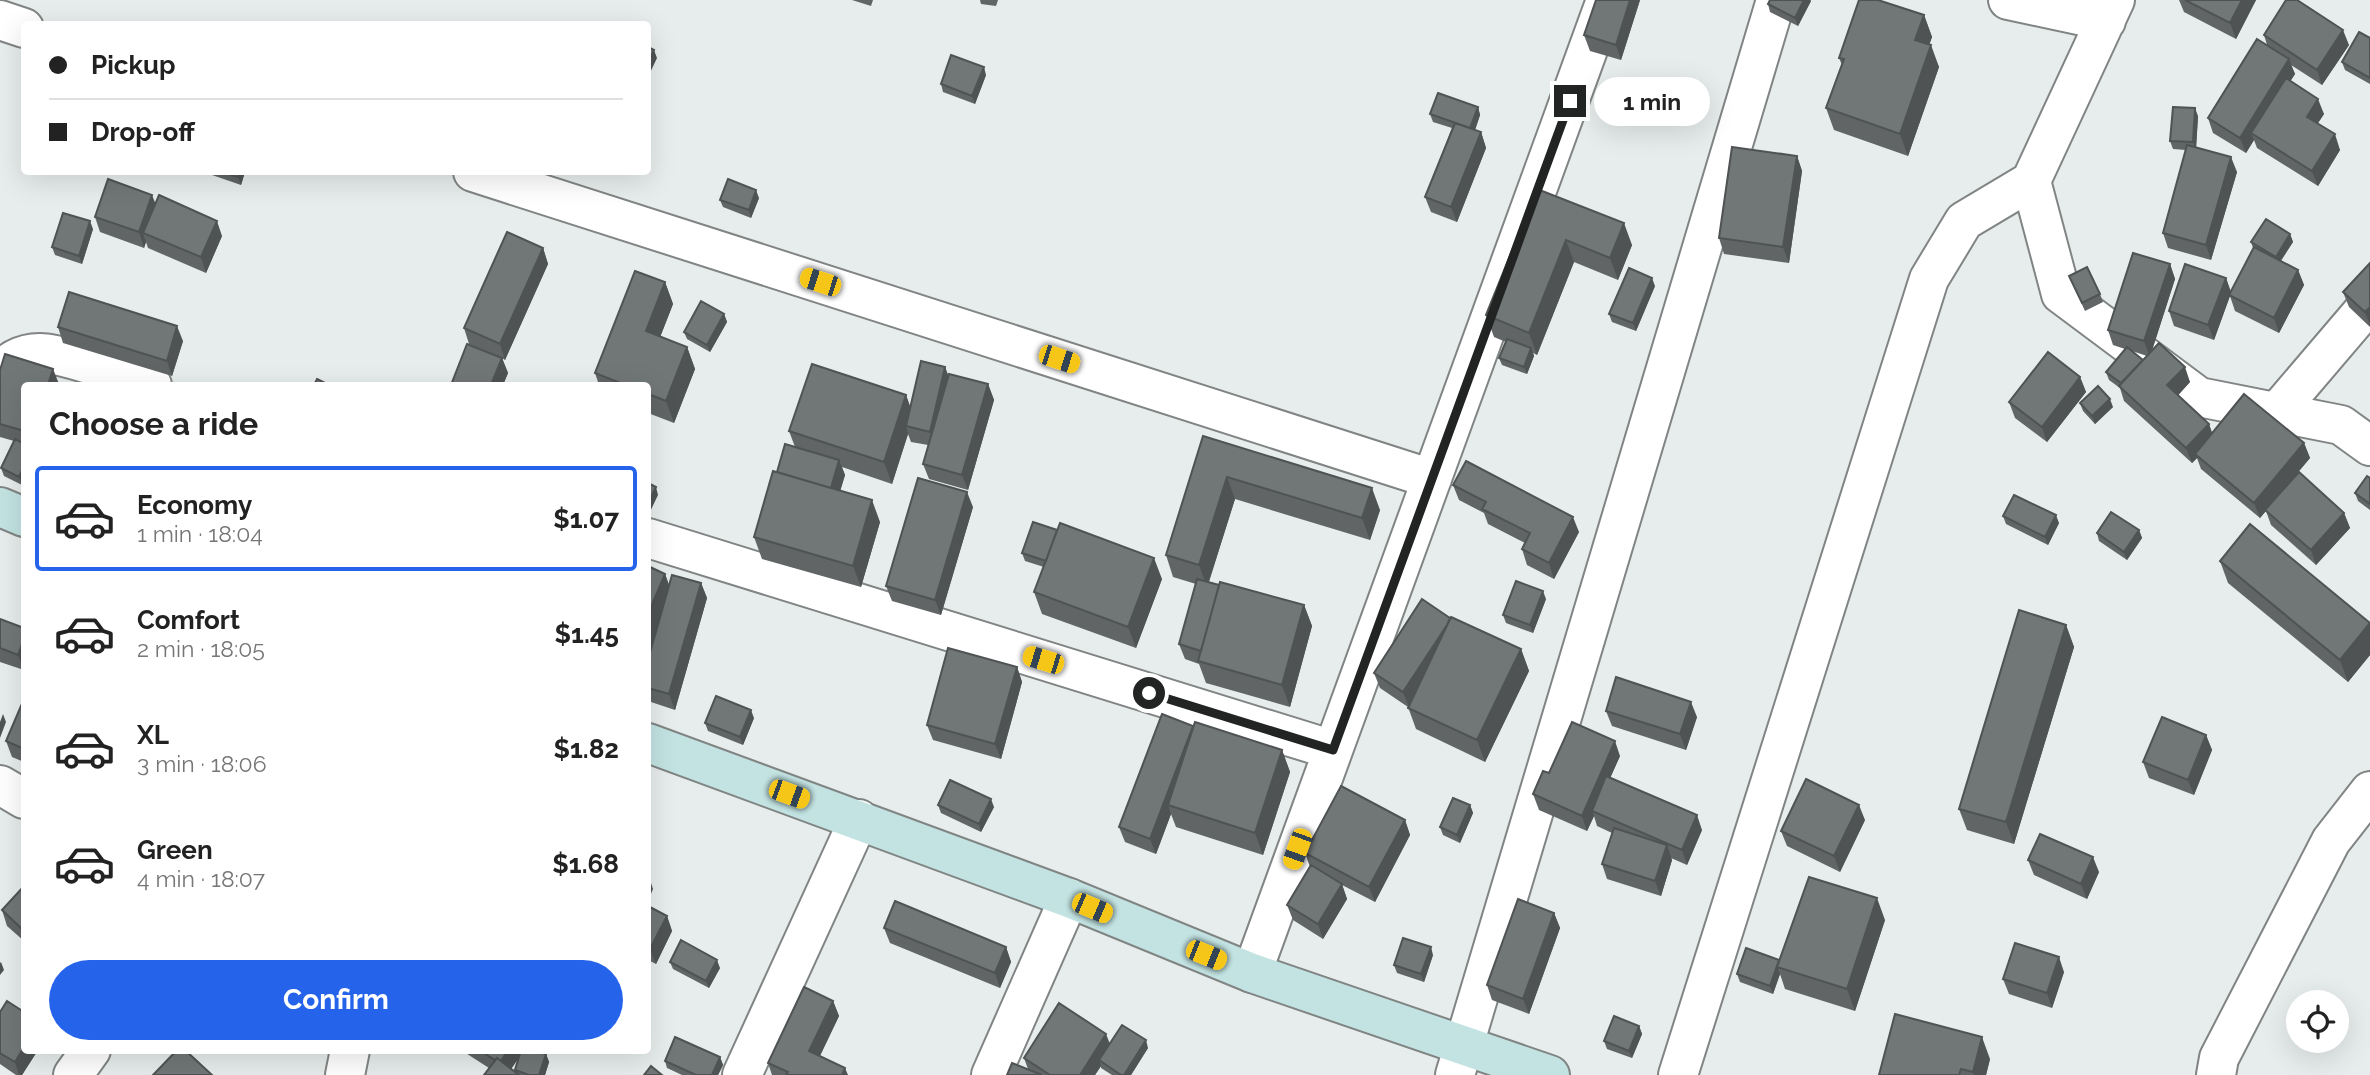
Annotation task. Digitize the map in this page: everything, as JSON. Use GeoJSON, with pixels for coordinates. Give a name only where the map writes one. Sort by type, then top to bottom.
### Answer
{"type":"FeatureCollection","features":[{"type":"Feature","properties":{"kind":"street"},"geometry":{"type":"LineString","coordinates":[[1252,973],[1606,0]]}},
{"type":"Feature","properties":{"kind":"street"},"geometry":{"type":"LineString","coordinates":[[1460,1061],[1776,0]]}},
{"type":"Feature","properties":{"kind":"street"},"geometry":{"type":"LineString","coordinates":[[1678,1075],[1929,279],[1964,221],[2031,181],[2111,10],[2008,0]]}},
{"type":"Feature","properties":{"kind":"street"},"geometry":{"type":"LineString","coordinates":[[0,20],[21,27]]}},
{"type":"Feature","properties":{"kind":"street"},"geometry":{"type":"LineString","coordinates":[[482,175],[1432,479]]}},
{"type":"Feature","properties":{"kind":"street"},"geometry":{"type":"LineString","coordinates":[[2031,181],[2061,294],[2199,397],[2341,425],[2370,446]]}},
{"type":"Feature","properties":{"kind":"street"},"geometry":{"type":"LineString","coordinates":[[2277,412],[2370,303]]}},
{"type":"Feature","properties":{"kind":"street"},"geometry":{"type":"LineString","coordinates":[[0,377],[3,368],[19,356],[41,353],[142,382]]}},
{"type":"Feature","properties":{"kind":"street"},"geometry":{"type":"LineString","coordinates":[[0,507],[21,516]]}},
{"type":"Feature","properties":{"kind":"street"},"geometry":{"type":"LineString","coordinates":[[651,539],[1333,750]]}},
{"type":"Feature","properties":{"kind":"street"},"geometry":{"type":"LineString","coordinates":[[651,744],[1069,898],[1460,1061],[1550,1075]]}},
{"type":"Feature","properties":{"kind":"street"},"geometry":{"type":"LineString","coordinates":[[0,785],[21,797]]}},
{"type":"Feature","properties":{"kind":"street"},"geometry":{"type":"LineString","coordinates":[[2216,1075],[2218,1058],[2331,841],[2370,791]]}},
{"type":"Feature","properties":{"kind":"street"},"geometry":{"type":"LineString","coordinates":[[742,1075],[859,819]]}},
{"type":"Feature","properties":{"kind":"street"},"geometry":{"type":"LineString","coordinates":[[991,1075],[1069,898]]}},
{"type":"Feature","properties":{"kind":"street"},"geometry":{"type":"LineString","coordinates":[[74,1075],[88,1054]]}},
{"type":"Feature","properties":{"kind":"street"},"geometry":{"type":"LineString","coordinates":[[345,1075],[349,1054]]}},
{"type":"Feature","properties":{"kind":"building"},"geometry":{"type":"Polygon","coordinates":[[[1596,0],[1630,0],[1616,45],[1584,35],[1596,0]]]}},
{"type":"Feature","properties":{"kind":"building"},"geometry":{"type":"Polygon","coordinates":[[[1770,0],[1804,0],[1795,18],[1768,4],[1770,0]]]}},
{"type":"Feature","properties":{"kind":"building"},"geometry":{"type":"Polygon","coordinates":[[[1859,0],[1878,0],[1924,15],[1915,40],[1931,45],[1900,134],[1826,108],[1844,59],[1839,58],[1859,0]]]}},
{"type":"Feature","properties":{"kind":"building"},"geometry":{"type":"Polygon","coordinates":[[[2185,0],[2242,0],[2230,23],[2185,0]]]}},
{"type":"Feature","properties":{"kind":"building"},"geometry":{"type":"Polygon","coordinates":[[[2286,0],[2297,0],[2343,30],[2317,70],[2264,35],[2286,0]]]}},
{"type":"Feature","properties":{"kind":"building"},"geometry":{"type":"Polygon","coordinates":[[[2359,32],[2370,38],[2370,78],[2342,62],[2359,32]]]}},
{"type":"Feature","properties":{"kind":"building"},"geometry":{"type":"Polygon","coordinates":[[[2257,39],[2289,59],[2240,138],[2208,118],[2257,39]]]}},
{"type":"Feature","properties":{"kind":"building"},"geometry":{"type":"Polygon","coordinates":[[[951,55],[984,67],[972,96],[941,84],[951,55]]]}},
{"type":"Feature","properties":{"kind":"building"},"geometry":{"type":"Polygon","coordinates":[[[2286,78],[2318,99],[2307,117],[2335,134],[2312,171],[2251,133],[2286,78]]]}},
{"type":"Feature","properties":{"kind":"building"},"geometry":{"type":"Polygon","coordinates":[[[1438,93],[1478,107],[1470,128],[1430,114],[1438,93]]]}},
{"type":"Feature","properties":{"kind":"building"},"geometry":{"type":"Polygon","coordinates":[[[2173,107],[2195,108],[2193,142],[2170,141],[2173,107]]]}},
{"type":"Feature","properties":{"kind":"building"},"geometry":{"type":"Polygon","coordinates":[[[1455,123],[1481,132],[1451,207],[1425,197],[1455,123]]]}},
{"type":"Feature","properties":{"kind":"building"},"geometry":{"type":"Polygon","coordinates":[[[2187,145],[2231,157],[2206,245],[2163,233],[2187,145]]]}},
{"type":"Feature","properties":{"kind":"building"},"geometry":{"type":"Polygon","coordinates":[[[1732,147],[1797,156],[1783,247],[1719,238],[1732,147]]]}},
{"type":"Feature","properties":{"kind":"building"},"geometry":{"type":"Polygon","coordinates":[[[108,179],[152,195],[139,232],[95,217],[108,179]]]}},
{"type":"Feature","properties":{"kind":"building"},"geometry":{"type":"Polygon","coordinates":[[[728,179],[756,190],[749,210],[720,200],[728,179]]]}},
{"type":"Feature","properties":{"kind":"building"},"geometry":{"type":"Polygon","coordinates":[[[1537,189],[1624,223],[1610,258],[1566,240],[1529,333],[1486,315],[1537,189]]]}},
{"type":"Feature","properties":{"kind":"building"},"geometry":{"type":"Polygon","coordinates":[[[159,195],[217,221],[201,257],[143,233],[159,195]]]}},
{"type":"Feature","properties":{"kind":"building"},"geometry":{"type":"Polygon","coordinates":[[[63,213],[90,221],[79,256],[52,247],[63,213]]]}},
{"type":"Feature","properties":{"kind":"building"},"geometry":{"type":"Polygon","coordinates":[[[2266,219],[2290,234],[2276,257],[2251,242],[2266,219]]]}},
{"type":"Feature","properties":{"kind":"building"},"geometry":{"type":"Polygon","coordinates":[[[507,232],[543,248],[500,344],[464,328],[507,232]]]}},
{"type":"Feature","properties":{"kind":"building"},"geometry":{"type":"Polygon","coordinates":[[[2254,247],[2298,270],[2274,318],[2229,295],[2254,247]]]}},
{"type":"Feature","properties":{"kind":"building"},"geometry":{"type":"Polygon","coordinates":[[[2133,253],[2170,264],[2144,341],[2108,330],[2133,253]]]}},
{"type":"Feature","properties":{"kind":"building"},"geometry":{"type":"Polygon","coordinates":[[[2370,263],[2370,307],[2365,312],[2343,292],[2370,263]]]}},
{"type":"Feature","properties":{"kind":"building"},"geometry":{"type":"Polygon","coordinates":[[[2185,264],[2226,278],[2208,325],[2169,311],[2185,264]]]}},
{"type":"Feature","properties":{"kind":"building"},"geometry":{"type":"Polygon","coordinates":[[[2087,267],[2100,294],[2082,303],[2069,276],[2087,267]]]}},
{"type":"Feature","properties":{"kind":"building"},"geometry":{"type":"Polygon","coordinates":[[[1629,268],[1652,278],[1633,323],[1609,314],[1629,268]]]}},
{"type":"Feature","properties":{"kind":"building"},"geometry":{"type":"Polygon","coordinates":[[[635,271],[665,282],[646,331],[687,347],[666,401],[651,395],[651,382],[618,382],[595,373],[635,271]]]}},
{"type":"Feature","properties":{"kind":"building"},"geometry":{"type":"Polygon","coordinates":[[[69,292],[177,326],[167,361],[58,327],[69,292]]]}},
{"type":"Feature","properties":{"kind":"building"},"geometry":{"type":"Polygon","coordinates":[[[701,301],[724,314],[707,345],[684,332],[701,301]]]}},
{"type":"Feature","properties":{"kind":"building"},"geometry":{"type":"Polygon","coordinates":[[[1507,339],[1531,348],[1524,367],[1499,358],[1507,339]]]}},
{"type":"Feature","properties":{"kind":"building"},"geometry":{"type":"Polygon","coordinates":[[[2159,343],[2185,367],[2167,385],[2209,424],[2186,448],[2119,386],[2159,343]]]}},
{"type":"Feature","properties":{"kind":"building"},"geometry":{"type":"Polygon","coordinates":[[[467,344],[502,358],[492,382],[452,382],[467,344]]]}},
{"type":"Feature","properties":{"kind":"building"},"geometry":{"type":"Polygon","coordinates":[[[2127,347],[2143,360],[2121,383],[2106,372],[2127,347]]]}},
{"type":"Feature","properties":{"kind":"building"},"geometry":{"type":"Polygon","coordinates":[[[2048,352],[2080,377],[2042,427],[2009,402],[2048,352]]]}},
{"type":"Feature","properties":{"kind":"building"},"geometry":{"type":"Polygon","coordinates":[[[5,354],[53,369],[49,382],[21,382],[21,430],[0,424],[0,370],[5,354]]]}},
{"type":"Feature","properties":{"kind":"building"},"geometry":{"type":"Polygon","coordinates":[[[921,361],[945,367],[930,432],[906,426],[921,361]]]}},
{"type":"Feature","properties":{"kind":"building"},"geometry":{"type":"Polygon","coordinates":[[[812,364],[906,395],[884,462],[789,431],[812,364]]]}},
{"type":"Feature","properties":{"kind":"building"},"geometry":{"type":"Polygon","coordinates":[[[949,374],[988,384],[962,475],[923,464],[949,374]]]}},
{"type":"Feature","properties":{"kind":"building"},"geometry":{"type":"Polygon","coordinates":[[[2098,386],[2110,399],[2092,416],[2080,403],[2098,386]]]}},
{"type":"Feature","properties":{"kind":"building"},"geometry":{"type":"Polygon","coordinates":[[[2244,394],[2304,443],[2254,503],[2195,454],[2244,394]]]}},
{"type":"Feature","properties":{"kind":"building"},"geometry":{"type":"Polygon","coordinates":[[[1203,436],[1372,488],[1362,518],[1227,477],[1199,565],[1166,555],[1203,436]]]}},
{"type":"Feature","properties":{"kind":"building"},"geometry":{"type":"Polygon","coordinates":[[[15,439],[21,442],[19,477],[1,468],[15,439]]]}},
{"type":"Feature","properties":{"kind":"building"},"geometry":{"type":"Polygon","coordinates":[[[785,444],[839,460],[831,488],[777,472],[785,444]]]}},
{"type":"Feature","properties":{"kind":"building"},"geometry":{"type":"Polygon","coordinates":[[[1466,461],[1573,517],[1549,563],[1522,549],[1530,533],[1482,509],[1486,502],[1453,485],[1466,461]]]}},
{"type":"Feature","properties":{"kind":"building"},"geometry":{"type":"Polygon","coordinates":[[[773,471],[872,500],[853,566],[754,537],[773,471]]]}},
{"type":"Feature","properties":{"kind":"building"},"geometry":{"type":"Polygon","coordinates":[[[2299,472],[2344,513],[2311,550],[2265,510],[2299,472]]]}},
{"type":"Feature","properties":{"kind":"building"},"geometry":{"type":"Polygon","coordinates":[[[2367,476],[2370,478],[2370,504],[2355,493],[2367,476]]]}},
{"type":"Feature","properties":{"kind":"building"},"geometry":{"type":"Polygon","coordinates":[[[918,478],[967,492],[935,600],[886,586],[918,478]]]}},
{"type":"Feature","properties":{"kind":"building"},"geometry":{"type":"Polygon","coordinates":[[[651,484],[656,487],[651,497],[651,484]]]}},
{"type":"Feature","properties":{"kind":"building"},"geometry":{"type":"Polygon","coordinates":[[[2014,495],[2056,515],[2045,537],[2003,516],[2014,495]]]}},
{"type":"Feature","properties":{"kind":"building"},"geometry":{"type":"Polygon","coordinates":[[[2111,512],[2139,530],[2124,552],[2097,533],[2111,512]]]}},
{"type":"Feature","properties":{"kind":"building"},"geometry":{"type":"Polygon","coordinates":[[[1033,522],[1057,530],[1046,561],[1022,553],[1033,522]]]}},
{"type":"Feature","properties":{"kind":"building"},"geometry":{"type":"Polygon","coordinates":[[[1060,523],[1154,558],[1128,627],[1034,592],[1060,523]]]}},
{"type":"Feature","properties":{"kind":"building"},"geometry":{"type":"Polygon","coordinates":[[[2250,524],[2370,623],[2340,660],[2220,561],[2250,524]]]}},
{"type":"Feature","properties":{"kind":"building"},"geometry":{"type":"Polygon","coordinates":[[[651,567],[665,574],[651,607],[651,567]]]}},
{"type":"Feature","properties":{"kind":"building"},"geometry":{"type":"Polygon","coordinates":[[[672,575],[701,583],[669,694],[651,689],[651,649],[672,575]]]}},
{"type":"Feature","properties":{"kind":"building"},"geometry":{"type":"Polygon","coordinates":[[[1197,579],[1219,585],[1201,651],[1179,644],[1197,579]]]}},
{"type":"Feature","properties":{"kind":"building"},"geometry":{"type":"Polygon","coordinates":[[[1516,581],[1543,591],[1530,625],[1503,615],[1516,581]]]}},
{"type":"Feature","properties":{"kind":"building"},"geometry":{"type":"Polygon","coordinates":[[[1220,582],[1304,605],[1282,685],[1198,661],[1220,582]]]}},
{"type":"Feature","properties":{"kind":"building"},"geometry":{"type":"Polygon","coordinates":[[[1422,599],[1450,618],[1403,692],[1374,673],[1422,599]]]}},
{"type":"Feature","properties":{"kind":"building"},"geometry":{"type":"Polygon","coordinates":[[[2019,610],[2066,625],[2006,822],[1959,809],[2019,610]]]}},
{"type":"Feature","properties":{"kind":"building"},"geometry":{"type":"Polygon","coordinates":[[[1451,617],[1521,649],[1477,740],[1408,708],[1451,617]]]}},
{"type":"Feature","properties":{"kind":"building"},"geometry":{"type":"Polygon","coordinates":[[[0,619],[21,627],[21,647],[18,655],[0,648],[0,619]]]}},
{"type":"Feature","properties":{"kind":"building"},"geometry":{"type":"Polygon","coordinates":[[[948,648],[1017,667],[995,744],[927,725],[948,648]]]}},
{"type":"Feature","properties":{"kind":"building"},"geometry":{"type":"Polygon","coordinates":[[[1616,677],[1691,702],[1680,734],[1606,711],[1616,677]]]}},
{"type":"Feature","properties":{"kind":"building"},"geometry":{"type":"Polygon","coordinates":[[[716,696],[751,710],[740,737],[705,723],[716,696]]]}},
{"type":"Feature","properties":{"kind":"building"},"geometry":{"type":"Polygon","coordinates":[[[21,706],[21,748],[6,741],[21,706]]]}},
{"type":"Feature","properties":{"kind":"building"},"geometry":{"type":"Polygon","coordinates":[[[1162,714],[1193,726],[1150,839],[1119,827],[1162,714]]]}},
{"type":"Feature","properties":{"kind":"building"},"geometry":{"type":"Polygon","coordinates":[[[2162,717],[2206,735],[2188,780],[2143,762],[2162,717]]]}},
{"type":"Feature","properties":{"kind":"building"},"geometry":{"type":"Polygon","coordinates":[[[1195,722],[1282,750],[1255,833],[1168,805],[1195,722]]]}},
{"type":"Feature","properties":{"kind":"building"},"geometry":{"type":"Polygon","coordinates":[[[1572,722],[1615,741],[1582,816],[1533,794],[1543,771],[1549,773],[1572,722]]]}},
{"type":"Feature","properties":{"kind":"building"},"geometry":{"type":"Polygon","coordinates":[[[1606,776],[1697,815],[1682,850],[1592,811],[1606,776]]]}},
{"type":"Feature","properties":{"kind":"building"},"geometry":{"type":"Polygon","coordinates":[[[1806,779],[1859,805],[1834,856],[1781,831],[1806,779]]]}},
{"type":"Feature","properties":{"kind":"building"},"geometry":{"type":"Polygon","coordinates":[[[950,780],[991,799],[979,824],[938,805],[950,780]]]}},
{"type":"Feature","properties":{"kind":"building"},"geometry":{"type":"Polygon","coordinates":[[[1341,786],[1405,820],[1369,887],[1305,853],[1341,786]]]}},
{"type":"Feature","properties":{"kind":"building"},"geometry":{"type":"Polygon","coordinates":[[[1453,798],[1470,805],[1457,835],[1440,827],[1453,798]]]}},
{"type":"Feature","properties":{"kind":"building"},"geometry":{"type":"Polygon","coordinates":[[[1614,828],[1667,845],[1655,881],[1602,864],[1614,828]]]}},
{"type":"Feature","properties":{"kind":"building"},"geometry":{"type":"Polygon","coordinates":[[[2040,834],[2093,857],[2081,884],[2028,860],[2040,834]]]}},
{"type":"Feature","properties":{"kind":"building"},"geometry":{"type":"Polygon","coordinates":[[[1311,865],[1342,884],[1318,924],[1287,905],[1311,865]]]}},
{"type":"Feature","properties":{"kind":"building"},"geometry":{"type":"Polygon","coordinates":[[[1809,877],[1877,898],[1847,989],[1777,967],[1809,877]]]}},
{"type":"Feature","properties":{"kind":"building"},"geometry":{"type":"Polygon","coordinates":[[[21,889],[21,928],[2,910],[21,889]]]}},
{"type":"Feature","properties":{"kind":"building"},"geometry":{"type":"Polygon","coordinates":[[[1518,899],[1554,913],[1523,999],[1487,985],[1518,899]]]}},
{"type":"Feature","properties":{"kind":"building"},"geometry":{"type":"Polygon","coordinates":[[[895,901],[1006,947],[995,973],[884,928],[895,901]]]}},
{"type":"Feature","properties":{"kind":"building"},"geometry":{"type":"Polygon","coordinates":[[[651,908],[667,916],[651,947],[651,908]]]}},
{"type":"Feature","properties":{"kind":"building"},"geometry":{"type":"Polygon","coordinates":[[[1403,938],[1431,947],[1421,974],[1394,965],[1403,938]]]}},
{"type":"Feature","properties":{"kind":"building"},"geometry":{"type":"Polygon","coordinates":[[[681,940],[717,960],[706,981],[670,962],[681,940]]]}},
{"type":"Feature","properties":{"kind":"building"},"geometry":{"type":"Polygon","coordinates":[[[2015,943],[2059,957],[2047,993],[2003,979],[2015,943]]]}},
{"type":"Feature","properties":{"kind":"building"},"geometry":{"type":"Polygon","coordinates":[[[1746,948],[1779,960],[1770,986],[1737,974],[1746,948]]]}},
{"type":"Feature","properties":{"kind":"building"},"geometry":{"type":"Polygon","coordinates":[[[804,987],[833,1001],[809,1051],[845,1068],[842,1075],[786,1075],[788,1072],[768,1063],[804,987]]]}},
{"type":"Feature","properties":{"kind":"building"},"geometry":{"type":"Polygon","coordinates":[[[7,1001],[21,1010],[21,1052],[15,1062],[0,1053],[0,1012],[7,1001]]]}},
{"type":"Feature","properties":{"kind":"building"},"geometry":{"type":"Polygon","coordinates":[[[1059,1003],[1106,1034],[1080,1075],[1050,1075],[1024,1058],[1059,1003]]]}},
{"type":"Feature","properties":{"kind":"building"},"geometry":{"type":"Polygon","coordinates":[[[1895,1014],[1982,1037],[1973,1072],[1961,1069],[1959,1075],[1879,1075],[1895,1014]]]}},
{"type":"Feature","properties":{"kind":"building"},"geometry":{"type":"Polygon","coordinates":[[[1614,1016],[1639,1026],[1629,1051],[1604,1041],[1614,1016]]]}},
{"type":"Feature","properties":{"kind":"building"},"geometry":{"type":"Polygon","coordinates":[[[1122,1025],[1146,1040],[1124,1075],[1099,1060],[1122,1025]]]}},
{"type":"Feature","properties":{"kind":"building"},"geometry":{"type":"Polygon","coordinates":[[[675,1037],[720,1057],[712,1075],[696,1075],[665,1061],[675,1037]]]}},
{"type":"Feature","properties":{"kind":"building"},"geometry":{"type":"Polygon","coordinates":[[[173,1054],[189,1054],[212,1075],[153,1075],[173,1054]]]}},
{"type":"Feature","properties":{"kind":"building"},"geometry":{"type":"Polygon","coordinates":[[[485,1054],[505,1054],[501,1061],[497,1058],[495,1060],[485,1054]]]}},
{"type":"Feature","properties":{"kind":"building"},"geometry":{"type":"Polygon","coordinates":[[[520,1054],[546,1054],[539,1075],[515,1070],[520,1054]]]}},
{"type":"Feature","properties":{"kind":"building"},"geometry":{"type":"Polygon","coordinates":[[[497,1058],[519,1075],[484,1075],[497,1058]]]}},
{"type":"Feature","properties":{"kind":"building"},"geometry":{"type":"Polygon","coordinates":[[[1012,1063],[1042,1075],[1007,1075],[1012,1063]]]}},
{"type":"Feature","properties":{"kind":"building"},"geometry":{"type":"Polygon","coordinates":[[[651,1066],[662,1075],[644,1075],[651,1066]]]}},
{"type":"Feature","properties":{"kind":"route"},"geometry":{"type":"LineString","coordinates":[[1149,693],[1333,750],[1570,101]]}}]}
